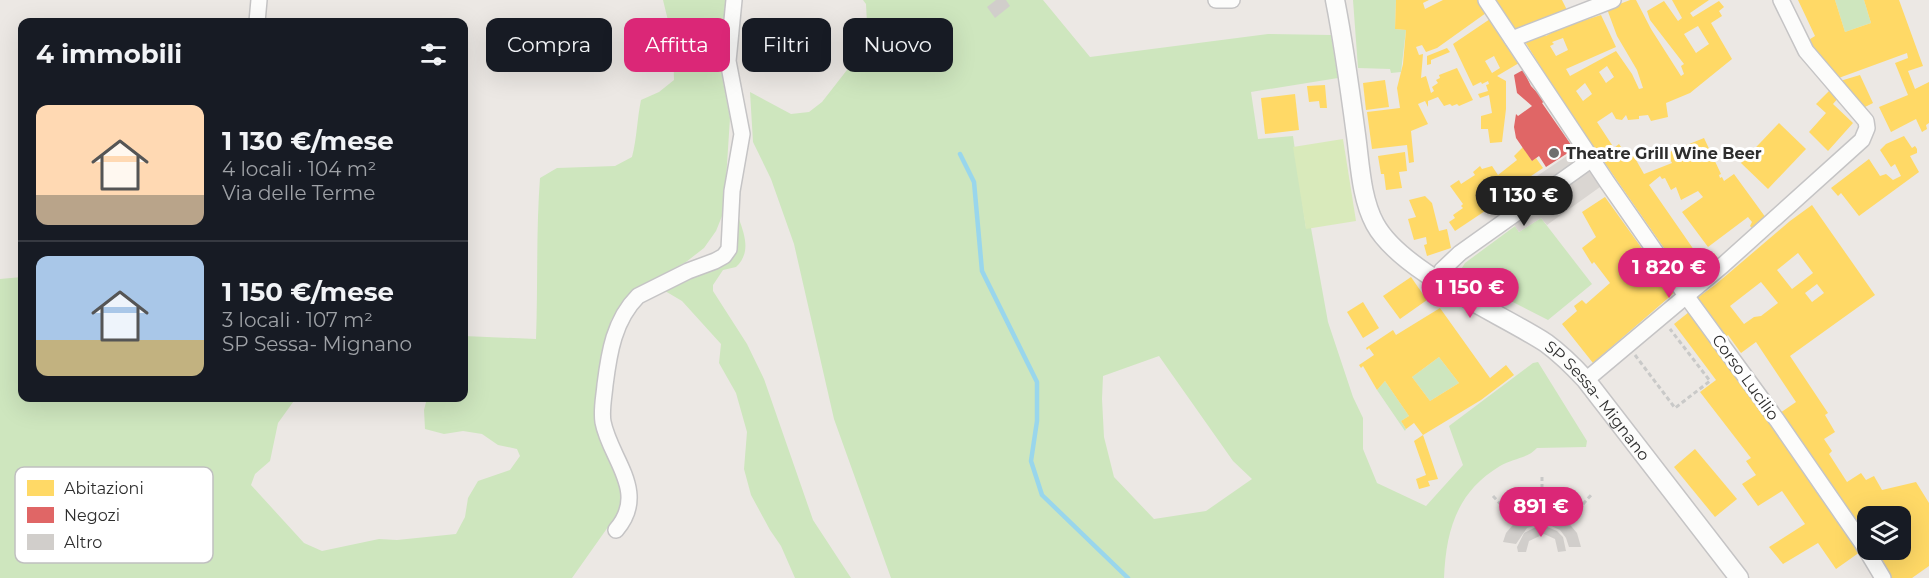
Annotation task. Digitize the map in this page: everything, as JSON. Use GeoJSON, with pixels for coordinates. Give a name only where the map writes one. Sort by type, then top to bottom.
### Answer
{"type":"FeatureCollection","features":[{"type":"Feature","properties":{"kind":"street"},"geometry":{"type":"LineString","coordinates":[[257,18],[259,0]]}},
{"type":"Feature","properties":{"kind":"street"},"geometry":{"type":"LineString","coordinates":[[616,530],[628,506],[628,487],[606,431],[603,411],[608,360],[618,327],[627,309],[638,296],[688,271],[715,261],[724,256],[729,249],[732,190],[742,134],[728,61],[734,0]]}},
{"type":"Feature","properties":{"kind":"street"},"geometry":{"type":"LineString","coordinates":[[1216,0],[1232,0]]}},
{"type":"Feature","properties":{"kind":"street","name":"SP Sessa- Mignano"},"geometry":{"type":"LineString","coordinates":[[1335,0],[1361,177],[1371,213],[1381,233],[1391,244],[1437,279],[1548,345],[1564,357],[1586,380],[1739,578]]}},
{"type":"Feature","properties":{"kind":"street","name":"Corso Lucilio"},"geometry":{"type":"LineString","coordinates":[[1486,0],[1687,297],[1777,420],[1862,543],[1882,578]]}},
{"type":"Feature","properties":{"kind":"street"},"geometry":{"type":"LineString","coordinates":[[1512,39],[1613,0]]}},
{"type":"Feature","properties":{"kind":"street"},"geometry":{"type":"LineString","coordinates":[[1586,380],[1687,297],[1857,145],[1867,128],[1862,116],[1806,51],[1780,0]]}},
{"type":"Feature","properties":{"kind":"street"},"geometry":{"type":"LineString","coordinates":[[1437,279],[1442,270],[1460,253],[1592,159]]}},
{"type":"Feature","properties":{"kind":"path"},"geometry":{"type":"LineString","coordinates":[[1635,355],[1675,408],[1710,381],[1662,318]]}},
{"type":"Feature","properties":{"kind":"path"},"geometry":{"type":"LineString","coordinates":[[1542,477],[1542,512]]}},
{"type":"Feature","properties":{"kind":"path"},"geometry":{"type":"LineString","coordinates":[[1568,521],[1592,495]]}},
{"type":"Feature","properties":{"kind":"path"},"geometry":{"type":"LineString","coordinates":[[1493,496],[1516,521]]}},
{"type":"Feature","properties":{"kind":"green space"},"geometry":{"type":"Polygon","coordinates":[[[663,0],[728,0],[725,18],[667,18],[663,0]]]}},
{"type":"Feature","properties":{"kind":"green space"},"geometry":{"type":"Polygon","coordinates":[[[863,0],[1043,0],[1090,57],[1268,34],[1331,35],[1338,78],[1251,92],[1258,139],[1293,136],[1306,228],[1311,228],[1328,322],[1353,397],[1363,418],[1363,449],[1377,483],[1426,506],[1463,465],[1449,426],[1533,363],[1538,362],[1587,441],[1586,447],[1537,448],[1485,476],[1464,500],[1451,528],[1444,578],[891,578],[834,419],[794,244],[771,179],[753,142],[750,92],[791,114],[809,112],[822,102],[845,72],[953,72],[953,18],[867,18],[866,4],[863,0]],[[1159,356],[1103,376],[1104,437],[1114,477],[1154,519],[1206,511],[1252,479],[1233,461],[1159,356]]]}},
{"type":"Feature","properties":{"kind":"green space"},"geometry":{"type":"Polygon","coordinates":[[[1353,0],[1396,0],[1395,29],[1406,30],[1401,72],[1391,73],[1390,69],[1358,68],[1353,0]]]}},
{"type":"Feature","properties":{"kind":"green space"},"geometry":{"type":"Polygon","coordinates":[[[1835,0],[1864,0],[1871,23],[1845,32],[1835,0]]]}},
{"type":"Feature","properties":{"kind":"green space"},"geometry":{"type":"Polygon","coordinates":[[[674,72],[721,72],[730,118],[724,211],[716,231],[704,248],[686,262],[647,283],[626,300],[611,320],[601,354],[596,399],[622,491],[620,510],[572,578],[0,578],[0,279],[18,277],[18,402],[293,402],[278,423],[270,461],[255,474],[251,485],[304,543],[322,551],[379,539],[397,540],[456,534],[465,517],[468,498],[478,481],[510,470],[520,456],[517,449],[498,445],[482,434],[463,431],[444,434],[425,429],[426,402],[468,402],[468,336],[536,339],[540,178],[557,168],[615,166],[632,157],[641,100],[659,92],[674,80],[674,72]]]}},
{"type":"Feature","properties":{"kind":"green space"},"geometry":{"type":"Polygon","coordinates":[[[1343,139],[1356,221],[1306,229],[1293,147],[1343,139]]]}},
{"type":"Feature","properties":{"kind":"green space"},"geometry":{"type":"Polygon","coordinates":[[[1541,218],[1592,284],[1548,320],[1458,274],[1465,263],[1515,226],[1519,232],[1541,218]]]}},
{"type":"Feature","properties":{"kind":"green space"},"geometry":{"type":"Polygon","coordinates":[[[739,219],[745,238],[744,256],[736,267],[723,270],[713,285],[713,291],[747,344],[764,379],[813,520],[851,578],[795,578],[781,546],[751,495],[744,469],[747,432],[736,393],[719,363],[721,344],[682,301],[665,291],[730,255],[739,219]]]}},
{"type":"Feature","properties":{"kind":"green space"},"geometry":{"type":"Polygon","coordinates":[[[1439,357],[1459,383],[1430,401],[1412,377],[1439,357]]]}},
{"type":"Feature","properties":{"kind":"green space"},"geometry":{"type":"Polygon","coordinates":[[[1385,381],[1409,416],[1401,421],[1405,431],[1377,390],[1385,381]]]}},
{"type":"Feature","properties":{"kind":"shaded area"},"geometry":{"type":"Polygon","coordinates":[[[1583,145],[1607,182],[1547,225],[1541,218],[1519,232],[1501,205],[1510,198],[1509,195],[1583,145]]]}},
{"type":"Feature","properties":{"kind":"building: Abitazioni"},"geometry":{"type":"Polygon","coordinates":[[[1396,0],[1429,0],[1423,3],[1425,9],[1443,0],[1478,0],[1486,13],[1437,48],[1426,52],[1422,45],[1416,47],[1419,55],[1423,54],[1421,78],[1426,76],[1431,93],[1434,91],[1432,87],[1438,83],[1436,80],[1440,78],[1439,75],[1457,68],[1473,100],[1459,106],[1450,104],[1444,106],[1438,97],[1428,101],[1428,107],[1425,101],[1418,104],[1428,124],[1411,131],[1414,162],[1409,163],[1407,145],[1372,149],[1367,112],[1400,108],[1397,88],[1403,64],[1406,30],[1395,29],[1396,0]]]}},
{"type":"Feature","properties":{"kind":"building: Abitazioni"},"geometry":{"type":"Polygon","coordinates":[[[1492,0],[1562,0],[1569,14],[1516,33],[1492,0]]]}},
{"type":"Feature","properties":{"kind":"building: Abitazioni"},"geometry":{"type":"Polygon","coordinates":[[[1636,0],[1651,29],[1681,76],[1684,74],[1681,66],[1684,64],[1650,20],[1647,11],[1664,1],[1678,21],[1682,18],[1672,0],[1709,0],[1690,13],[1693,17],[1719,1],[1724,7],[1719,11],[1722,16],[1711,23],[1732,59],[1690,93],[1666,103],[1668,117],[1651,121],[1648,115],[1628,120],[1626,115],[1622,120],[1616,119],[1612,112],[1597,122],[1614,148],[1619,144],[1624,155],[1631,151],[1644,174],[1672,163],[1667,153],[1704,138],[1721,174],[1720,178],[1722,177],[1724,181],[1734,174],[1766,218],[1755,231],[1750,226],[1752,222],[1748,217],[1708,247],[1682,212],[1703,197],[1698,191],[1681,200],[1676,187],[1671,190],[1665,178],[1662,179],[1660,176],[1649,185],[1701,260],[1708,254],[1709,257],[1714,253],[1719,260],[1690,281],[1664,248],[1561,100],[1524,40],[1541,34],[1546,36],[1560,28],[1601,15],[1616,47],[1566,69],[1570,76],[1616,51],[1639,89],[1643,88],[1637,70],[1617,36],[1607,9],[1636,0]],[[1698,26],[1684,34],[1696,53],[1709,44],[1698,26]],[[1563,38],[1552,42],[1554,44],[1550,46],[1556,56],[1568,50],[1563,38]],[[1607,66],[1599,72],[1606,83],[1614,77],[1607,66]],[[1585,83],[1576,91],[1583,101],[1592,94],[1585,83]]]}},
{"type":"Feature","properties":{"kind":"building: Abitazioni"},"geometry":{"type":"Polygon","coordinates":[[[1798,0],[1835,0],[1845,32],[1871,23],[1864,0],[1899,0],[1923,66],[1908,71],[1915,89],[1929,82],[1927,129],[1922,132],[1916,119],[1891,132],[1879,107],[1908,95],[1895,63],[1908,58],[1907,53],[1836,79],[1824,59],[1807,41],[1815,36],[1798,0]]]}},
{"type":"Feature","properties":{"kind":"building: Abitazioni"},"geometry":{"type":"Polygon","coordinates":[[[1490,19],[1519,63],[1497,76],[1506,81],[1506,109],[1502,142],[1490,143],[1488,129],[1481,129],[1481,116],[1492,113],[1489,95],[1480,98],[1478,94],[1488,91],[1486,85],[1489,84],[1488,81],[1473,86],[1453,44],[1490,19]],[[1494,56],[1485,61],[1492,73],[1500,68],[1494,56]]]}},
{"type":"Feature","properties":{"kind":"building: Abitazioni"},"geometry":{"type":"Polygon","coordinates":[[[1447,48],[1450,52],[1431,60],[1431,64],[1427,65],[1427,56],[1447,48]]]}},
{"type":"Feature","properties":{"kind":"building: Abitazioni"},"geometry":{"type":"Polygon","coordinates":[[[1860,75],[1873,103],[1861,109],[1840,81],[1860,75]]]}},
{"type":"Feature","properties":{"kind":"building: Abitazioni"},"geometry":{"type":"Polygon","coordinates":[[[1385,80],[1389,107],[1366,110],[1363,83],[1385,80]]]}},
{"type":"Feature","properties":{"kind":"building: Abitazioni"},"geometry":{"type":"Polygon","coordinates":[[[1325,85],[1327,108],[1320,108],[1319,101],[1309,102],[1307,86],[1325,85]]]}},
{"type":"Feature","properties":{"kind":"building: Abitazioni"},"geometry":{"type":"Polygon","coordinates":[[[1831,89],[1839,97],[1833,104],[1853,123],[1828,151],[1809,132],[1826,113],[1816,104],[1831,89]]]}},
{"type":"Feature","properties":{"kind":"building: Abitazioni"},"geometry":{"type":"Polygon","coordinates":[[[1295,94],[1299,130],[1265,134],[1261,98],[1295,94]]]}},
{"type":"Feature","properties":{"kind":"building: Abitazioni"},"geometry":{"type":"Polygon","coordinates":[[[1779,123],[1806,149],[1768,189],[1741,163],[1779,123]]]}},
{"type":"Feature","properties":{"kind":"building: Abitazioni"},"geometry":{"type":"Polygon","coordinates":[[[1904,136],[1912,148],[1915,146],[1917,149],[1917,153],[1910,156],[1919,172],[1859,216],[1841,193],[1838,196],[1831,188],[1869,159],[1880,176],[1886,174],[1893,180],[1901,176],[1895,164],[1891,167],[1880,150],[1886,144],[1904,136]]]}},
{"type":"Feature","properties":{"kind":"building: Abitazioni"},"geometry":{"type":"Polygon","coordinates":[[[1523,147],[1532,161],[1536,158],[1543,168],[1506,193],[1507,196],[1496,203],[1492,197],[1484,202],[1488,209],[1455,231],[1449,222],[1455,218],[1453,215],[1463,208],[1461,206],[1463,204],[1450,186],[1459,180],[1461,184],[1475,175],[1473,172],[1480,166],[1482,169],[1492,166],[1498,175],[1517,160],[1514,156],[1523,147]]]}},
{"type":"Feature","properties":{"kind":"building: Abitazioni"},"geometry":{"type":"Polygon","coordinates":[[[1405,152],[1407,171],[1399,172],[1402,188],[1386,190],[1378,156],[1405,152]]]}},
{"type":"Feature","properties":{"kind":"building: Abitazioni"},"geometry":{"type":"Polygon","coordinates":[[[1425,196],[1432,203],[1439,231],[1447,229],[1451,248],[1427,256],[1424,245],[1427,244],[1426,237],[1414,240],[1408,219],[1416,217],[1409,200],[1425,196]]]}},
{"type":"Feature","properties":{"kind":"building: Abitazioni"},"geometry":{"type":"Polygon","coordinates":[[[1605,197],[1674,293],[1593,363],[1562,324],[1577,311],[1574,306],[1582,300],[1586,304],[1610,283],[1594,262],[1592,264],[1582,248],[1596,237],[1582,212],[1605,197]]]}},
{"type":"Feature","properties":{"kind":"building: Abitazioni"},"geometry":{"type":"Polygon","coordinates":[[[1812,205],[1875,295],[1790,356],[1828,413],[1825,415],[1835,432],[1824,439],[1832,451],[1829,454],[1847,482],[1861,473],[1866,480],[1874,476],[1882,490],[1916,482],[1929,503],[1929,566],[1912,578],[1892,578],[1882,560],[1911,560],[1911,506],[1857,506],[1857,525],[1780,413],[1796,402],[1756,342],[1741,353],[1697,298],[1812,205]],[[1798,253],[1777,270],[1792,289],[1813,273],[1798,253]],[[1761,282],[1730,306],[1744,324],[1754,317],[1761,316],[1778,303],[1761,282]],[[1817,284],[1805,293],[1812,302],[1824,293],[1817,284]]]}},
{"type":"Feature","properties":{"kind":"building: Abitazioni"},"geometry":{"type":"Polygon","coordinates":[[[1411,277],[1427,300],[1400,319],[1383,296],[1411,277]]]}},
{"type":"Feature","properties":{"kind":"building: Abitazioni"},"geometry":{"type":"Polygon","coordinates":[[[1363,302],[1379,328],[1363,338],[1347,312],[1363,302]]]}},
{"type":"Feature","properties":{"kind":"building: Abitazioni"},"geometry":{"type":"Polygon","coordinates":[[[1440,308],[1490,378],[1506,365],[1514,375],[1481,400],[1423,435],[1414,423],[1406,429],[1401,421],[1409,416],[1385,381],[1377,390],[1363,366],[1361,368],[1359,365],[1374,355],[1369,348],[1367,350],[1366,348],[1393,330],[1396,335],[1440,308]],[[1439,357],[1412,377],[1430,401],[1459,383],[1439,357]]]}},
{"type":"Feature","properties":{"kind":"building: Abitazioni"},"geometry":{"type":"Polygon","coordinates":[[[1689,312],[1748,390],[1857,548],[1857,554],[1836,569],[1818,543],[1783,564],[1769,547],[1805,524],[1782,491],[1758,506],[1742,484],[1756,475],[1746,461],[1751,458],[1700,392],[1716,380],[1674,324],[1689,312]]]}},
{"type":"Feature","properties":{"kind":"building: Abitazioni"},"geometry":{"type":"Polygon","coordinates":[[[1423,435],[1438,479],[1428,481],[1430,486],[1419,489],[1416,479],[1426,475],[1414,441],[1423,435]]]}},
{"type":"Feature","properties":{"kind":"building: Abitazioni"},"geometry":{"type":"Polygon","coordinates":[[[1695,449],[1737,499],[1715,517],[1674,467],[1695,449]]]}},
{"type":"Feature","properties":{"kind":"building: Negozi"},"geometry":{"type":"Polygon","coordinates":[[[1523,70],[1531,86],[1545,101],[1542,103],[1574,149],[1546,167],[1539,156],[1532,161],[1516,138],[1514,127],[1516,114],[1518,116],[1532,106],[1517,93],[1514,75],[1523,70]]]}},
{"type":"Feature","properties":{"kind":"building: Altro"},"geometry":{"type":"Polygon","coordinates":[[[996,0],[1006,0],[1010,6],[995,18],[987,7],[996,0]]]}},
{"type":"Feature","properties":{"kind":"building: Altro"},"geometry":{"type":"Polygon","coordinates":[[[1542,511],[1550,512],[1566,520],[1577,533],[1581,547],[1569,547],[1560,530],[1547,524],[1527,528],[1516,544],[1503,542],[1506,533],[1517,520],[1525,515],[1542,511]]]}},
{"type":"Feature","properties":{"kind":"building: Altro"},"geometry":{"type":"Polygon","coordinates":[[[1538,526],[1557,531],[1563,537],[1566,551],[1558,552],[1555,539],[1544,534],[1529,541],[1526,552],[1518,552],[1517,547],[1524,533],[1538,526]]]}},
{"type":"Feature","properties":{"kind":"waterway"},"geometry":{"type":"LineString","coordinates":[[960,154],[974,182],[982,271],[1037,382],[1037,421],[1031,461],[1042,495],[1128,578]]}},
{"type":"Feature","properties":{"kind":"place","name":"Theatre Grill Wine Beer"},"geometry":{"type":"Point","coordinates":[1554,153]}}]}
